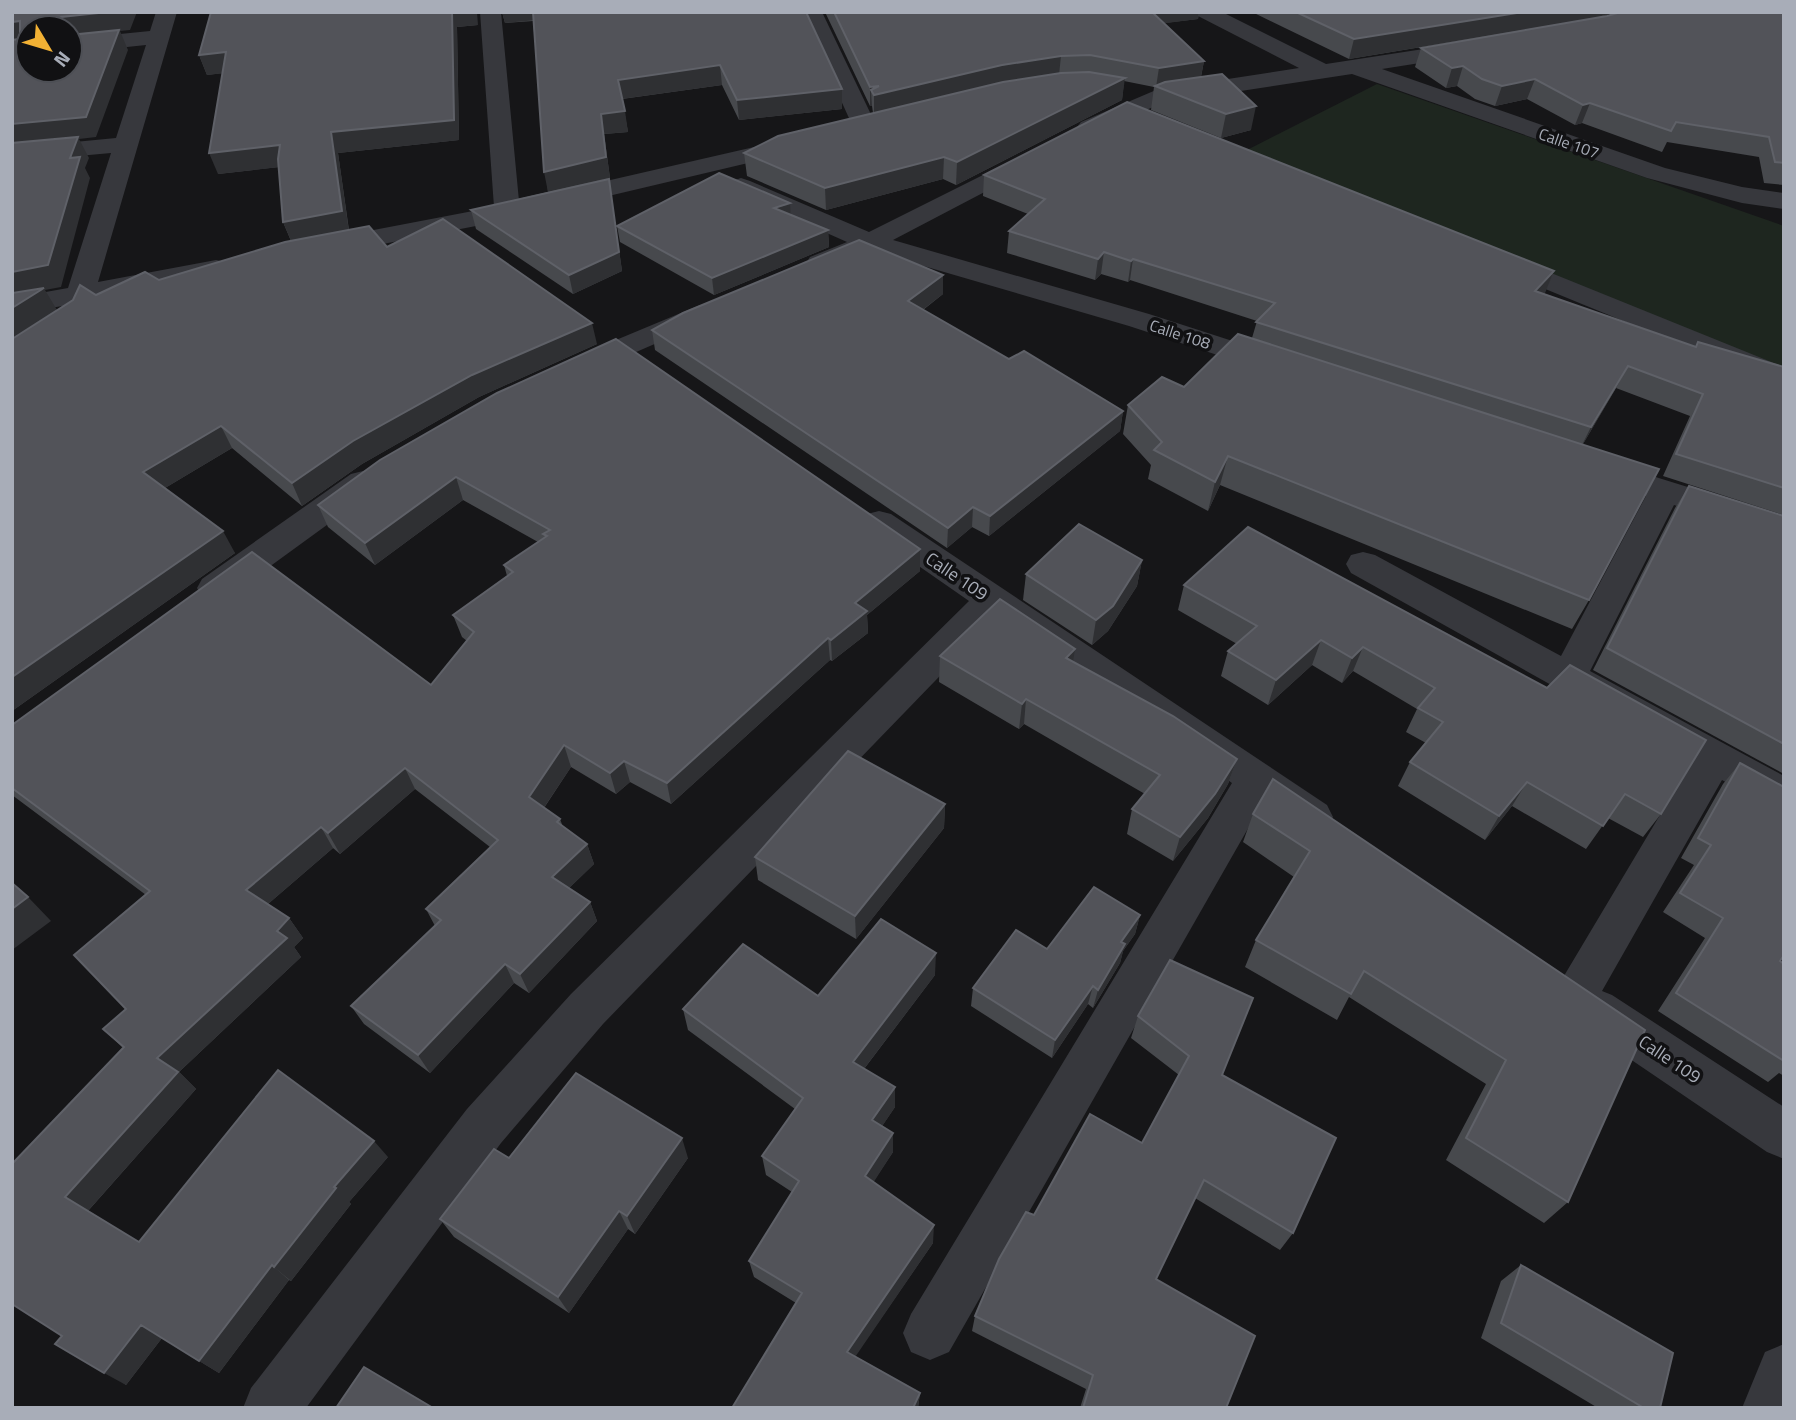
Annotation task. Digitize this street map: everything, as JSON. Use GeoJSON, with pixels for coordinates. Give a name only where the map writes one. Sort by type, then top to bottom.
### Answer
{"type":"FeatureCollection","features":[{"type":"Feature","properties":{"kind":"street"},"geometry":{"type":"LineString","coordinates":[[12,354],[74,314],[167,12]]}},
{"type":"Feature","properties":{"kind":"street"},"geometry":{"type":"LineString","coordinates":[[489,12],[506,212]]}},
{"type":"Feature","properties":{"kind":"street"},"geometry":{"type":"LineString","coordinates":[[811,12],[865,127]]}},
{"type":"Feature","properties":{"kind":"street"},"geometry":{"type":"LineString","coordinates":[[1205,12],[1322,71]]}},
{"type":"Feature","properties":{"kind":"street"},"geometry":{"type":"LineString","coordinates":[[84,45],[160,37]]}},
{"type":"Feature","properties":{"kind":"street"},"geometry":{"type":"LineString","coordinates":[[796,273],[870,242],[1057,144],[1121,99],[1158,111],[1322,71],[1358,68],[1492,45]]}},
{"type":"Feature","properties":{"kind":"street","name":"Calle 107"},"geometry":{"type":"LineString","coordinates":[[1358,68],[1656,173],[1721,190],[1784,201]]}},
{"type":"Feature","properties":{"kind":"street"},"geometry":{"type":"LineString","coordinates":[[839,133],[892,120]]}},
{"type":"Feature","properties":{"kind":"street"},"geometry":{"type":"LineString","coordinates":[[298,253],[506,212],[814,140]]}},
{"type":"Feature","properties":{"kind":"street"},"geometry":{"type":"LineString","coordinates":[[12,155],[125,144]]}},
{"type":"Feature","properties":{"kind":"street","name":"Calle 108"},"geometry":{"type":"LineString","coordinates":[[701,168],[870,242],[1139,320],[1296,371]]}},
{"type":"Feature","properties":{"kind":"street"},"geometry":{"type":"LineString","coordinates":[[447,224],[480,247]]}},
{"type":"Feature","properties":{"kind":"street"},"geometry":{"type":"LineString","coordinates":[[1478,252],[1784,378]]}},
{"type":"Feature","properties":{"kind":"street"},"geometry":{"type":"LineString","coordinates":[[12,307],[244,263]]}},
{"type":"Feature","properties":{"kind":"street"},"geometry":{"type":"LineString","coordinates":[[551,379],[611,339],[722,304]]}},
{"type":"Feature","properties":{"kind":"street"},"geometry":{"type":"LineString","coordinates":[[611,339],[656,370]]}},
{"type":"Feature","properties":{"kind":"street"},"geometry":{"type":"LineString","coordinates":[[1573,461],[1784,529]]}},
{"type":"Feature","properties":{"kind":"street"},"geometry":{"type":"LineString","coordinates":[[195,603],[387,467]]}},
{"type":"Feature","properties":{"kind":"street"},"geometry":{"type":"LineString","coordinates":[[1569,676],[1665,491]]}},
{"type":"Feature","properties":{"kind":"street","name":"Calle 109"},"geometry":{"type":"LineString","coordinates":[[858,508],[1348,840]]}},
{"type":"Feature","properties":{"kind":"street"},"geometry":{"type":"LineString","coordinates":[[1363,564],[1784,795]]}},
{"type":"Feature","properties":{"kind":"street"},"geometry":{"type":"LineString","coordinates":[[271,1408],[484,1126],[587,1009],[992,600]]}},
{"type":"Feature","properties":{"kind":"street"},"geometry":{"type":"LineString","coordinates":[[1575,996],[1715,757]]}},
{"type":"Feature","properties":{"kind":"street"},"geometry":{"type":"LineString","coordinates":[[930,1333],[1256,778]]}},
{"type":"Feature","properties":{"kind":"street","name":"Calle 109"},"geometry":{"type":"LineString","coordinates":[[1541,972],[1784,1135]]}},
{"type":"Feature","properties":{"kind":"street"},"geometry":{"type":"LineString","coordinates":[[1770,1408],[1784,1371]]}},
{"type":"Feature","properties":{"kind":"shaded area"},"geometry":{"type":"Polygon","coordinates":[[[1377,84],[1784,226],[1784,370],[1247,150],[1377,84]]]}},
{"type":"Feature","properties":{"kind":"building"},"geometry":{"type":"Polygon","coordinates":[[[12,12],[108,12],[14,14],[12,22],[12,12]]]}},
{"type":"Feature","properties":{"kind":"building"},"geometry":{"type":"Polygon","coordinates":[[[211,12],[452,12],[454,120],[331,132],[342,211],[283,222],[278,159],[280,145],[209,153],[226,52],[199,55],[211,12]]]}},
{"type":"Feature","properties":{"kind":"building"},"geometry":{"type":"Polygon","coordinates":[[[533,12],[806,12],[842,89],[737,100],[720,65],[618,80],[625,111],[601,114],[606,157],[544,172],[533,12]]]}},
{"type":"Feature","properties":{"kind":"building"},"geometry":{"type":"Polygon","coordinates":[[[834,12],[1152,12],[1204,61],[1159,68],[1090,55],[1061,56],[1002,65],[874,95],[871,90],[879,86],[870,87],[834,12]]]}},
{"type":"Feature","properties":{"kind":"building"},"geometry":{"type":"Polygon","coordinates":[[[1296,12],[1523,12],[1354,39],[1296,12]]]}},
{"type":"Feature","properties":{"kind":"building"},"geometry":{"type":"Polygon","coordinates":[[[1621,12],[1784,12],[1784,163],[1775,162],[1769,137],[1676,122],[1671,131],[1590,103],[1583,105],[1535,79],[1502,86],[1482,79],[1463,66],[1452,68],[1421,48],[1621,12]]]}},
{"type":"Feature","properties":{"kind":"building"},"geometry":{"type":"Polygon","coordinates":[[[119,30],[86,117],[12,124],[12,40],[14,84],[84,84],[84,34],[119,30]]]}},
{"type":"Feature","properties":{"kind":"building"},"geometry":{"type":"Polygon","coordinates":[[[1089,72],[1125,78],[957,162],[944,157],[825,188],[744,153],[778,136],[1003,82],[1061,73],[1089,72]]]}},
{"type":"Feature","properties":{"kind":"building"},"geometry":{"type":"Polygon","coordinates":[[[1222,74],[1256,106],[1226,114],[1155,86],[1165,82],[1222,74]]]}},
{"type":"Feature","properties":{"kind":"building"},"geometry":{"type":"Polygon","coordinates":[[[1127,102],[1554,271],[1535,291],[1696,347],[1698,342],[1784,367],[1784,488],[1676,454],[1703,394],[1628,366],[1591,427],[1256,322],[1275,303],[1133,259],[1131,261],[1104,252],[1098,259],[1009,231],[1045,199],[984,175],[1127,102]]]}},
{"type":"Feature","properties":{"kind":"building"},"geometry":{"type":"Polygon","coordinates":[[[78,137],[70,158],[80,157],[48,265],[12,272],[12,143],[78,137]]]}},
{"type":"Feature","properties":{"kind":"building"},"geometry":{"type":"Polygon","coordinates":[[[719,173],[790,203],[774,208],[828,230],[712,278],[617,226],[719,173]]]}},
{"type":"Feature","properties":{"kind":"building"},"geometry":{"type":"Polygon","coordinates":[[[609,179],[619,252],[569,275],[471,210],[609,179]]]}},
{"type":"Feature","properties":{"kind":"building"},"geometry":{"type":"Polygon","coordinates":[[[443,219],[592,323],[472,375],[353,441],[292,483],[221,426],[143,472],[223,531],[12,677],[12,339],[73,300],[80,285],[96,295],[145,272],[159,280],[285,242],[369,226],[387,247],[443,219]]]}},
{"type":"Feature","properties":{"kind":"building"},"geometry":{"type":"Polygon","coordinates":[[[859,240],[943,275],[908,301],[1009,359],[1024,351],[1123,411],[990,516],[973,507],[948,528],[652,330],[683,313],[859,240]]]}},
{"type":"Feature","properties":{"kind":"building"},"geometry":{"type":"Polygon","coordinates":[[[44,288],[12,308],[12,293],[44,288]]]}},
{"type":"Feature","properties":{"kind":"building"},"geometry":{"type":"Polygon","coordinates":[[[1238,334],[1659,469],[1589,600],[1228,456],[1215,482],[1154,450],[1162,442],[1128,405],[1162,377],[1184,387],[1238,334]]]}},
{"type":"Feature","properties":{"kind":"building"},"geometry":{"type":"Polygon","coordinates":[[[616,339],[920,549],[855,603],[867,611],[831,640],[828,638],[667,783],[624,761],[610,773],[564,745],[529,797],[560,819],[557,822],[587,844],[552,877],[590,902],[520,974],[505,964],[418,1055],[351,1006],[441,920],[426,909],[498,840],[405,768],[328,833],[321,827],[246,890],[289,918],[277,931],[287,938],[157,1058],[178,1072],[65,1197],[139,1242],[278,1070],[374,1141],[334,1187],[336,1188],[274,1267],[272,1265],[199,1361],[141,1325],[104,1373],[55,1344],[62,1336],[12,1304],[12,1164],[124,1047],[103,1029],[126,1009],[74,955],[150,891],[12,788],[12,725],[252,552],[431,685],[474,632],[453,615],[513,572],[504,565],[547,536],[543,534],[550,530],[456,477],[365,543],[318,505],[380,460],[497,393],[616,339]]]}},
{"type":"Feature","properties":{"kind":"building"},"geometry":{"type":"Polygon","coordinates":[[[1689,486],[1784,516],[1784,744],[1607,648],[1689,486]]]}},
{"type":"Feature","properties":{"kind":"building"},"geometry":{"type":"Polygon","coordinates":[[[1079,524],[1142,560],[1113,606],[1096,620],[1026,574],[1079,524]]]}},
{"type":"Feature","properties":{"kind":"building"},"geometry":{"type":"Polygon","coordinates":[[[1248,527],[1547,688],[1570,665],[1706,740],[1661,814],[1625,794],[1603,826],[1527,782],[1499,816],[1410,762],[1443,722],[1418,708],[1435,688],[1363,647],[1352,658],[1321,640],[1276,680],[1228,651],[1257,626],[1184,585],[1248,527]]]}},
{"type":"Feature","properties":{"kind":"building"},"geometry":{"type":"Polygon","coordinates":[[[1000,599],[1075,649],[1066,658],[1173,716],[1237,759],[1215,794],[1180,837],[1132,809],[1160,775],[1026,699],[1022,704],[940,656],[1000,599]]]}},
{"type":"Feature","properties":{"kind":"building"},"geometry":{"type":"Polygon","coordinates":[[[848,751],[945,804],[855,916],[755,857],[848,751]]]}},
{"type":"Feature","properties":{"kind":"building"},"geometry":{"type":"Polygon","coordinates":[[[1740,763],[1784,787],[1784,955],[1780,961],[1784,964],[1784,1061],[1676,993],[1723,918],[1680,893],[1711,845],[1698,838],[1740,763]]]}},
{"type":"Feature","properties":{"kind":"building"},"geometry":{"type":"Polygon","coordinates":[[[1273,779],[1645,1030],[1568,1202],[1466,1138],[1506,1060],[1364,971],[1351,994],[1256,940],[1310,851],[1253,814],[1273,779]]]}},
{"type":"Feature","properties":{"kind":"building"},"geometry":{"type":"Polygon","coordinates":[[[12,883],[28,897],[12,909],[12,883]]]}},
{"type":"Feature","properties":{"kind":"building"},"geometry":{"type":"Polygon","coordinates":[[[1094,887],[1140,915],[1121,942],[1125,944],[1098,990],[1093,986],[1055,1040],[973,988],[1016,930],[1047,949],[1094,887]]]}},
{"type":"Feature","properties":{"kind":"building"},"geometry":{"type":"Polygon","coordinates":[[[881,919],[936,953],[853,1062],[895,1087],[872,1120],[893,1133],[865,1176],[934,1225],[847,1352],[920,1393],[913,1408],[732,1408],[802,1293],[749,1261],[799,1181],[762,1156],[803,1098],[683,1009],[743,944],[818,996],[881,919]]]}},
{"type":"Feature","properties":{"kind":"building"},"geometry":{"type":"Polygon","coordinates":[[[1170,960],[1253,998],[1222,1075],[1336,1138],[1293,1233],[1204,1180],[1156,1279],[1255,1336],[1226,1408],[1083,1408],[1093,1375],[975,1316],[999,1259],[1026,1212],[1034,1215],[1090,1114],[1142,1143],[1189,1056],[1138,1016],[1170,960]]]}},
{"type":"Feature","properties":{"kind":"building"},"geometry":{"type":"Polygon","coordinates":[[[576,1073],[682,1138],[627,1216],[619,1211],[558,1297],[440,1219],[494,1149],[509,1158],[576,1073]]]}},
{"type":"Feature","properties":{"kind":"building"},"geometry":{"type":"Polygon","coordinates":[[[1521,1265],[1673,1353],[1660,1408],[1644,1408],[1501,1323],[1521,1265]]]}},
{"type":"Feature","properties":{"kind":"building"},"geometry":{"type":"Polygon","coordinates":[[[364,1367],[433,1408],[336,1408],[364,1367]]]}}]}
